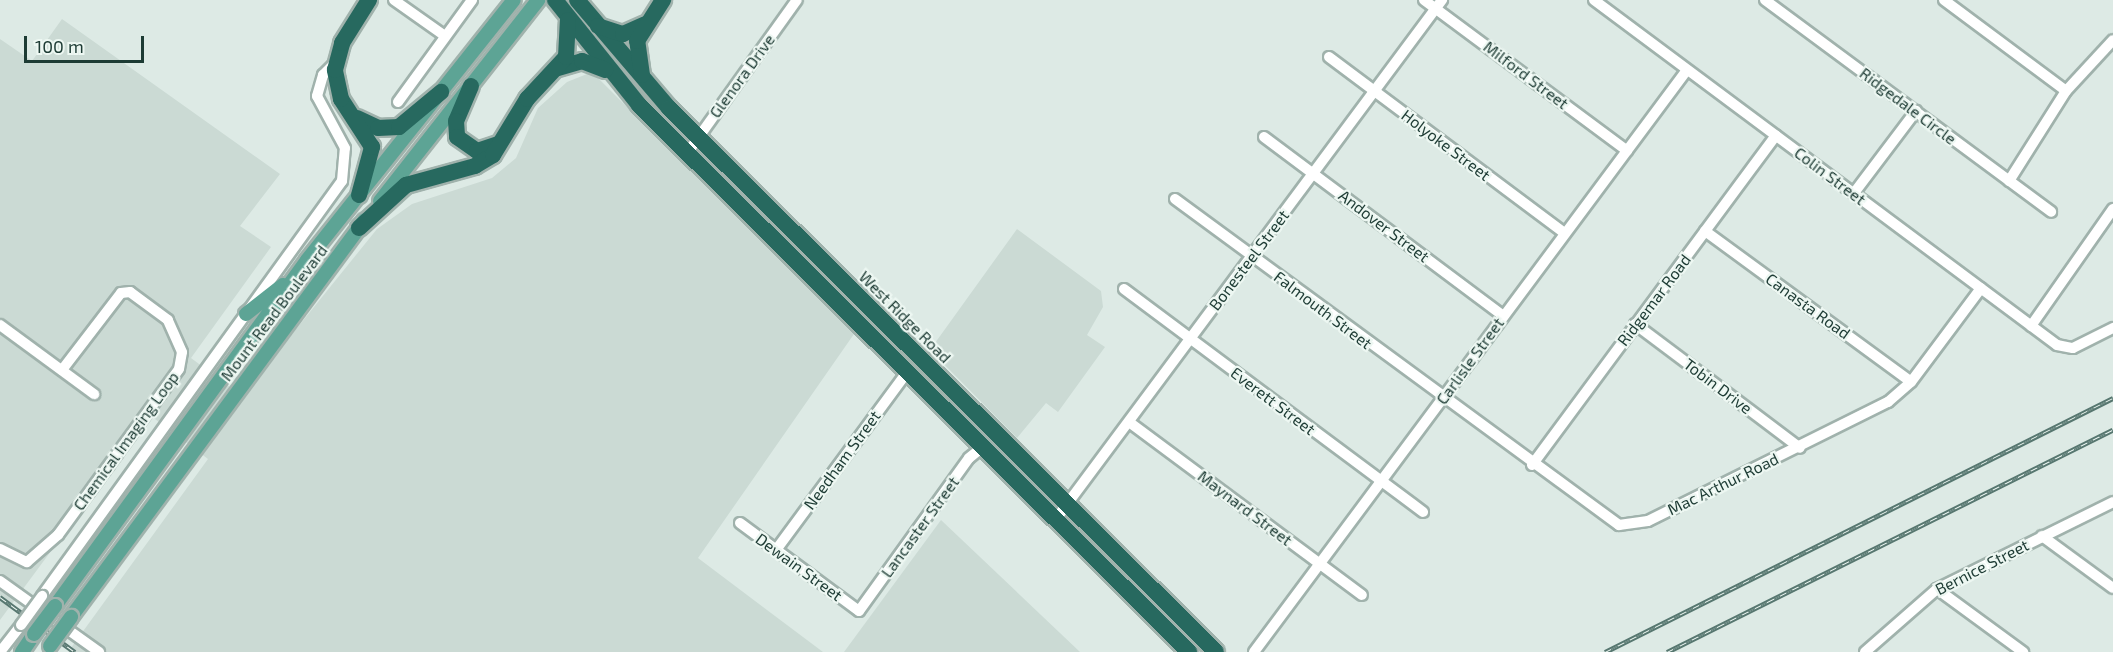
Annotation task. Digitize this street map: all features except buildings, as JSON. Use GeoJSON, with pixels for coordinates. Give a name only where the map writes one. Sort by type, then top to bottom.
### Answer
{"type":"FeatureCollection","features":[{"type":"Feature","properties":{"kind":"highway"},"geometry":{"type":"LineString","coordinates":[[359,195],[373,151],[337,90],[335,63],[369,0]]}},
{"type":"Feature","properties":{"kind":"highway","name":"West Ridge Road"},"geometry":{"type":"LineString","coordinates":[[577,0],[594,24],[648,86],[1216,652]]}},
{"type":"Feature","properties":{"kind":"highway"},"geometry":{"type":"LineString","coordinates":[[648,86],[636,52],[648,21],[663,0]]}},
{"type":"Feature","properties":{"kind":"highway"},"geometry":{"type":"LineString","coordinates":[[359,228],[411,183],[487,160],[527,99],[558,68],[571,41],[560,7]]}},
{"type":"Feature","properties":{"kind":"highway"},"geometry":{"type":"LineString","coordinates":[[560,7],[614,77],[1189,652]]}},
{"type":"Feature","properties":{"kind":"highway"},"geometry":{"type":"LineString","coordinates":[[594,24],[623,34],[648,21]]}},
{"type":"Feature","properties":{"kind":"highway"},"geometry":{"type":"LineString","coordinates":[[558,68],[585,62],[614,77]]}},
{"type":"Feature","properties":{"kind":"highway"},"geometry":{"type":"LineString","coordinates":[[471,86],[456,121],[459,140],[481,151],[504,136]]}},
{"type":"Feature","properties":{"kind":"highway"},"geometry":{"type":"LineString","coordinates":[[348,109],[374,127],[395,128],[441,92]]}},
{"type":"Feature","properties":{"kind":"main road","name":"Mount Read Boulevard"},"geometry":{"type":"LineString","coordinates":[[22,652],[307,260],[514,0]]}},
{"type":"Feature","properties":{"kind":"main road","name":"Mount Read Boulevard"},"geometry":{"type":"LineString","coordinates":[[48,649],[359,228],[538,0]]}},
{"type":"Feature","properties":{"kind":"main road"},"geometry":{"type":"LineString","coordinates":[[246,314],[307,260]]}},
{"type":"Feature","properties":{"kind":"street"},"geometry":{"type":"LineString","coordinates":[[394,0],[445,36]]}},
{"type":"Feature","properties":{"kind":"street"},"geometry":{"type":"LineString","coordinates":[[398,102],[472,0]]}},
{"type":"Feature","properties":{"kind":"street","name":"Glenora Drive"},"geometry":{"type":"LineString","coordinates":[[688,152],[796,0]]}},
{"type":"Feature","properties":{"kind":"street","name":"Milford Street"},"geometry":{"type":"LineString","coordinates":[[1424,0],[1439,4],[1627,151]]}},
{"type":"Feature","properties":{"kind":"street","name":"Colin Street"},"geometry":{"type":"LineString","coordinates":[[1594,0],[2031,326],[2068,349],[2113,328]]}},
{"type":"Feature","properties":{"kind":"street","name":"Ridgedale Circle"},"geometry":{"type":"LineString","coordinates":[[1766,0],[2051,212]]}},
{"type":"Feature","properties":{"kind":"street"},"geometry":{"type":"LineString","coordinates":[[1944,0],[2066,92]]}},
{"type":"Feature","properties":{"kind":"street","name":"Bonesteel Street"},"geometry":{"type":"LineString","coordinates":[[1056,519],[1439,4]]}},
{"type":"Feature","properties":{"kind":"street"},"geometry":{"type":"LineString","coordinates":[[2009,181],[2066,92],[2113,40]]}},
{"type":"Feature","properties":{"kind":"street","name":"Holyoke Street"},"geometry":{"type":"LineString","coordinates":[[1329,57],[1564,233]]}},
{"type":"Feature","properties":{"kind":"street","name":"Mount Read Boulevard"},"geometry":{"type":"LineString","coordinates":[[0,652],[246,314],[346,172],[345,148],[317,96],[323,75],[335,63]]}},
{"type":"Feature","properties":{"kind":"street","name":"Carlisle Street"},"geometry":{"type":"LineString","coordinates":[[1254,652],[1564,233],[1688,70]]}},
{"type":"Feature","properties":{"kind":"street"},"geometry":{"type":"LineString","coordinates":[[1854,194],[1916,111]]}},
{"type":"Feature","properties":{"kind":"street","name":"Ridgemar Road"},"geometry":{"type":"LineString","coordinates":[[1532,465],[1776,135]]}},
{"type":"Feature","properties":{"kind":"street","name":"Andover Street"},"geometry":{"type":"LineString","coordinates":[[1264,137],[1503,316]]}},
{"type":"Feature","properties":{"kind":"street","name":"Falmouth Street"},"geometry":{"type":"LineString","coordinates":[[1175,199],[1442,399]]}},
{"type":"Feature","properties":{"kind":"street"},"geometry":{"type":"LineString","coordinates":[[2031,326],[2113,209]]}},
{"type":"Feature","properties":{"kind":"street","name":"Canasta Road"},"geometry":{"type":"LineString","coordinates":[[1705,231],[1911,382]]}},
{"type":"Feature","properties":{"kind":"street","name":"Everett Street"},"geometry":{"type":"LineString","coordinates":[[1124,288],[1423,512]]}},
{"type":"Feature","properties":{"kind":"street","name":"Mac Arthur Road"},"geometry":{"type":"LineString","coordinates":[[1442,399],[1602,516],[1628,525],[1800,447],[1888,402],[1911,382],[1981,288]]}},
{"type":"Feature","properties":{"kind":"street","name":"Chemical Imaging Loop"},"geometry":{"type":"LineString","coordinates":[[0,549],[27,562],[58,535],[179,369],[182,352],[168,320],[130,292],[121,293],[62,370]]}},
{"type":"Feature","properties":{"kind":"street","name":"Tobin Drive"},"geometry":{"type":"LineString","coordinates":[[1635,324],[1800,447]]}},
{"type":"Feature","properties":{"kind":"street"},"geometry":{"type":"LineString","coordinates":[[0,326],[94,394]]}},
{"type":"Feature","properties":{"kind":"street","name":"Needham Street"},"geometry":{"type":"LineString","coordinates":[[776,550],[908,371]]}},
{"type":"Feature","properties":{"kind":"street","name":"Maynard Street"},"geometry":{"type":"LineString","coordinates":[[1129,422],[1362,595]]}},
{"type":"Feature","properties":{"kind":"street","name":"Lancaster Street"},"geometry":{"type":"LineString","coordinates":[[859,610],[969,458],[984,446]]}},
{"type":"Feature","properties":{"kind":"street","name":"Bernice Street"},"geometry":{"type":"LineString","coordinates":[[1865,652],[1937,589],[2113,502]]}},
{"type":"Feature","properties":{"kind":"street","name":"Dewain Street"},"geometry":{"type":"LineString","coordinates":[[740,523],[859,610]]}},
{"type":"Feature","properties":{"kind":"street"},"geometry":{"type":"LineString","coordinates":[[2042,536],[2113,588]]}},
{"type":"Feature","properties":{"kind":"street"},"geometry":{"type":"LineString","coordinates":[[0,581],[99,652]]}},
{"type":"Feature","properties":{"kind":"street"},"geometry":{"type":"LineString","coordinates":[[1937,589],[2023,652]]}},
{"type":"Feature","properties":{"kind":"shaded area"},"geometry":{"type":"Polygon","coordinates":[[[62,19],[280,174],[240,226],[271,247],[191,358],[242,396],[377,229],[412,204],[492,178],[516,158],[538,108],[567,82],[592,72],[854,334],[698,558],[823,652],[68,652],[208,459],[151,416],[0,620],[0,39],[32,61],[62,19]]]}},
{"type":"Feature","properties":{"kind":"shaded area"},"geometry":{"type":"Polygon","coordinates":[[[1017,229],[1101,291],[1103,307],[1087,335],[1105,347],[1058,412],[1046,403],[1017,438],[930,350],[1017,229]]]}},
{"type":"Feature","properties":{"kind":"shaded area"},"geometry":{"type":"Polygon","coordinates":[[[941,520],[1080,652],[844,652],[941,520]]]}},
{"type":"Feature","properties":{"kind":"railway"},"geometry":{"type":"LineString","coordinates":[[1605,652],[2113,398]]}},
{"type":"Feature","properties":{"kind":"railway"},"geometry":{"type":"LineString","coordinates":[[1667,652],[2113,430]]}},
{"type":"Feature","properties":{"kind":"railway"},"geometry":{"type":"LineString","coordinates":[[0,597],[75,652]]}}]}
